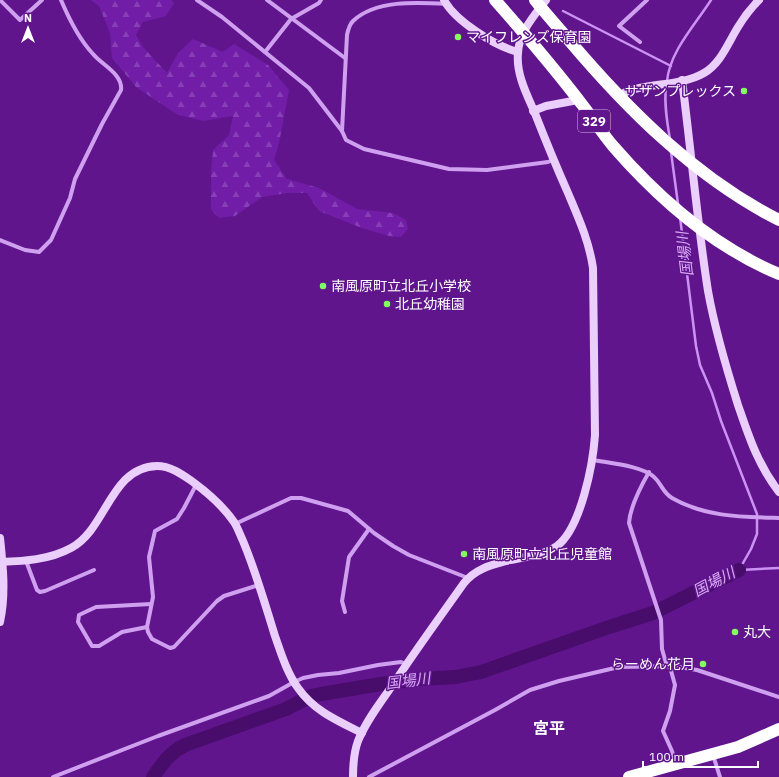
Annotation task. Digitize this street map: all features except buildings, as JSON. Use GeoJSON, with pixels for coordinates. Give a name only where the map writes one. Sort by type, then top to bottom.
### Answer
{"type":"FeatureCollection","features":[{"type":"Feature","properties":{"kind":"highway","name":"329"},"geometry":{"type":"LineString","coordinates":[[495,0],[578,100],[613,146],[672,205],[713,238],[779,274]]}},
{"type":"Feature","properties":{"kind":"highway","name":"329"},"geometry":{"type":"LineString","coordinates":[[541,2],[618,96],[661,137],[704,173],[779,220]]}},
{"type":"Feature","properties":{"kind":"highway"},"geometry":{"type":"LineString","coordinates":[[629,777],[744,745],[779,729]]}},
{"type":"Feature","properties":{"kind":"street"},"geometry":{"type":"LineString","coordinates":[[0,0],[20,20],[42,0]]}},
{"type":"Feature","properties":{"kind":"street"},"geometry":{"type":"LineString","coordinates":[[0,240],[24,250],[39,252],[51,240],[70,198],[75,179],[102,124],[121,90],[122,84],[118,77],[93,54],[77,34],[61,0]]}},
{"type":"Feature","properties":{"kind":"street"},"geometry":{"type":"LineString","coordinates":[[197,0],[222,17],[309,88],[342,131],[346,140],[364,149],[449,169],[486,170],[554,160]]}},
{"type":"Feature","properties":{"kind":"street"},"geometry":{"type":"LineString","coordinates":[[266,0],[345,58]]}},
{"type":"Feature","properties":{"kind":"street"},"geometry":{"type":"LineString","coordinates":[[265,52],[291,18],[319,3],[321,0]]}},
{"type":"Feature","properties":{"kind":"street"},"geometry":{"type":"LineString","coordinates":[[342,131],[347,35],[352,21],[363,11],[382,3],[397,0],[446,2],[457,16],[489,39],[501,46],[518,52]]}},
{"type":"Feature","properties":{"kind":"street"},"geometry":{"type":"LineString","coordinates":[[640,42],[619,26],[646,0]]}},
{"type":"Feature","properties":{"kind":"street"},"geometry":{"type":"LineString","coordinates":[[618,96],[628,91],[695,77],[705,72],[715,64],[721,56],[738,26],[759,0]]}},
{"type":"Feature","properties":{"kind":"street"},"geometry":{"type":"LineString","coordinates":[[353,777],[356,749],[362,733],[406,664],[468,578],[489,566],[547,551],[564,539],[569,532],[579,507],[593,460],[595,435],[593,268],[590,246],[519,73],[518,52],[523,32],[541,2]]}},
{"type":"Feature","properties":{"kind":"street"},"geometry":{"type":"LineString","coordinates":[[679,81],[693,164],[708,292],[725,363],[757,457],[779,492]]}},
{"type":"Feature","properties":{"kind":"street"},"geometry":{"type":"LineString","coordinates":[[534,110],[546,106],[578,100]]}},
{"type":"Feature","properties":{"kind":"street"},"geometry":{"type":"LineString","coordinates":[[593,460],[645,470],[658,480],[664,491],[670,497],[708,513],[725,516],[779,518]]}},
{"type":"Feature","properties":{"kind":"street"},"geometry":{"type":"LineString","coordinates":[[1,562],[36,559],[58,554],[71,548],[81,541],[89,532],[125,479],[138,471],[152,467],[162,467],[181,474],[225,510],[235,524],[250,556],[279,646],[287,668],[296,685],[317,708],[330,717],[362,733]]}},
{"type":"Feature","properties":{"kind":"street"},"geometry":{"type":"LineString","coordinates":[[649,472],[638,493],[629,523],[661,620],[662,649],[666,663],[670,667],[675,685],[670,712],[663,731],[672,751],[675,764]]}},
{"type":"Feature","properties":{"kind":"street"},"geometry":{"type":"LineString","coordinates":[[196,485],[177,519],[159,528],[153,535],[149,557],[153,597],[147,627],[149,636],[170,648],[174,647],[217,601],[224,596],[259,585]]}},
{"type":"Feature","properties":{"kind":"street"},"geometry":{"type":"LineString","coordinates":[[235,524],[296,497],[348,511],[369,529],[409,556],[468,578]]}},
{"type":"Feature","properties":{"kind":"street"},"geometry":{"type":"LineString","coordinates":[[345,612],[342,601],[349,557],[369,529]]}},
{"type":"Feature","properties":{"kind":"street"},"geometry":{"type":"LineString","coordinates":[[0,538],[3,602],[0,622]]}},
{"type":"Feature","properties":{"kind":"street"},"geometry":{"type":"LineString","coordinates":[[26,560],[36,590],[40,592],[94,570]]}},
{"type":"Feature","properties":{"kind":"street"},"geometry":{"type":"LineString","coordinates":[[147,627],[122,632],[99,646],[92,646],[78,622],[79,615],[96,607],[152,604]]}},
{"type":"Feature","properties":{"kind":"street"},"geometry":{"type":"LineString","coordinates":[[53,777],[158,736],[269,696],[296,685],[302,678],[340,673],[378,665],[401,662],[406,664]]}},
{"type":"Feature","properties":{"kind":"street"},"geometry":{"type":"LineString","coordinates":[[370,777],[530,690],[559,681],[619,667],[673,666],[697,670],[779,697]]}},
{"type":"Feature","properties":{"kind":"street"},"geometry":{"type":"LineString","coordinates":[[713,754],[720,777]]}},
{"type":"Feature","properties":{"kind":"green space"},"geometry":{"type":"Polygon","coordinates":[[[91,0],[171,0],[174,3],[166,16],[143,22],[136,35],[143,47],[167,73],[178,53],[193,39],[223,52],[234,44],[268,65],[289,90],[279,143],[274,160],[287,179],[319,188],[357,209],[393,213],[406,220],[408,229],[401,237],[389,236],[362,228],[319,211],[307,193],[287,193],[262,197],[235,216],[219,218],[211,209],[211,171],[213,150],[229,135],[233,116],[204,121],[178,115],[136,87],[112,58],[110,33],[99,6],[91,0]]]}},
{"type":"Feature","properties":{"kind":"waterway","name":"国場川"},"geometry":{"type":"LineString","coordinates":[[667,81],[669,70],[678,49],[711,0]]}},
{"type":"Feature","properties":{"kind":"waterway"},"geometry":{"type":"LineString","coordinates":[[563,11],[671,66]]}},
{"type":"Feature","properties":{"kind":"waterway","name":"国場川"},"geometry":{"type":"LineString","coordinates":[[666,86],[665,93],[667,120],[670,139]]}},
{"type":"Feature","properties":{"kind":"waterway","name":"国場川"},"geometry":{"type":"LineString","coordinates":[[671,152],[678,204]]}},
{"type":"Feature","properties":{"kind":"waterway","name":"国場川"},"geometry":{"type":"LineString","coordinates":[[680,217],[696,346],[700,365],[712,393],[721,421],[757,514],[757,534],[751,549],[739,570]]}},
{"type":"Feature","properties":{"kind":"waterway"},"geometry":{"type":"LineString","coordinates":[[740,570],[779,568]]}},
{"type":"Feature","properties":{"kind":"waterway","name":"国場川"},"geometry":{"type":"LineString","coordinates":[[153,777],[170,755],[179,748],[286,709],[311,696],[381,684],[419,679],[456,677],[481,672],[653,613],[739,570]]}},
{"type":"Feature","properties":{"kind":"place","name":"マイフレンズ保育園"},"geometry":{"type":"Point","coordinates":[458,37]}},
{"type":"Feature","properties":{"kind":"place","name":"サザンプレックス"},"geometry":{"type":"Point","coordinates":[744,91]}},
{"type":"Feature","properties":{"kind":"place","name":"南風原町立北丘小学校"},"geometry":{"type":"Point","coordinates":[323,286]}},
{"type":"Feature","properties":{"kind":"place","name":"北丘幼稚園"},"geometry":{"type":"Point","coordinates":[387,304]}},
{"type":"Feature","properties":{"kind":"place","name":"南風原町立北丘児童館"},"geometry":{"type":"Point","coordinates":[464,554]}},
{"type":"Feature","properties":{"kind":"place","name":"丸大"},"geometry":{"type":"Point","coordinates":[735,632]}},
{"type":"Feature","properties":{"kind":"place","name":"らーめん花月"},"geometry":{"type":"Point","coordinates":[703,664]}},
{"type":"Feature","properties":{"kind":"district","name":"宮平"},"geometry":{"type":"Point","coordinates":[549,728]}}]}
